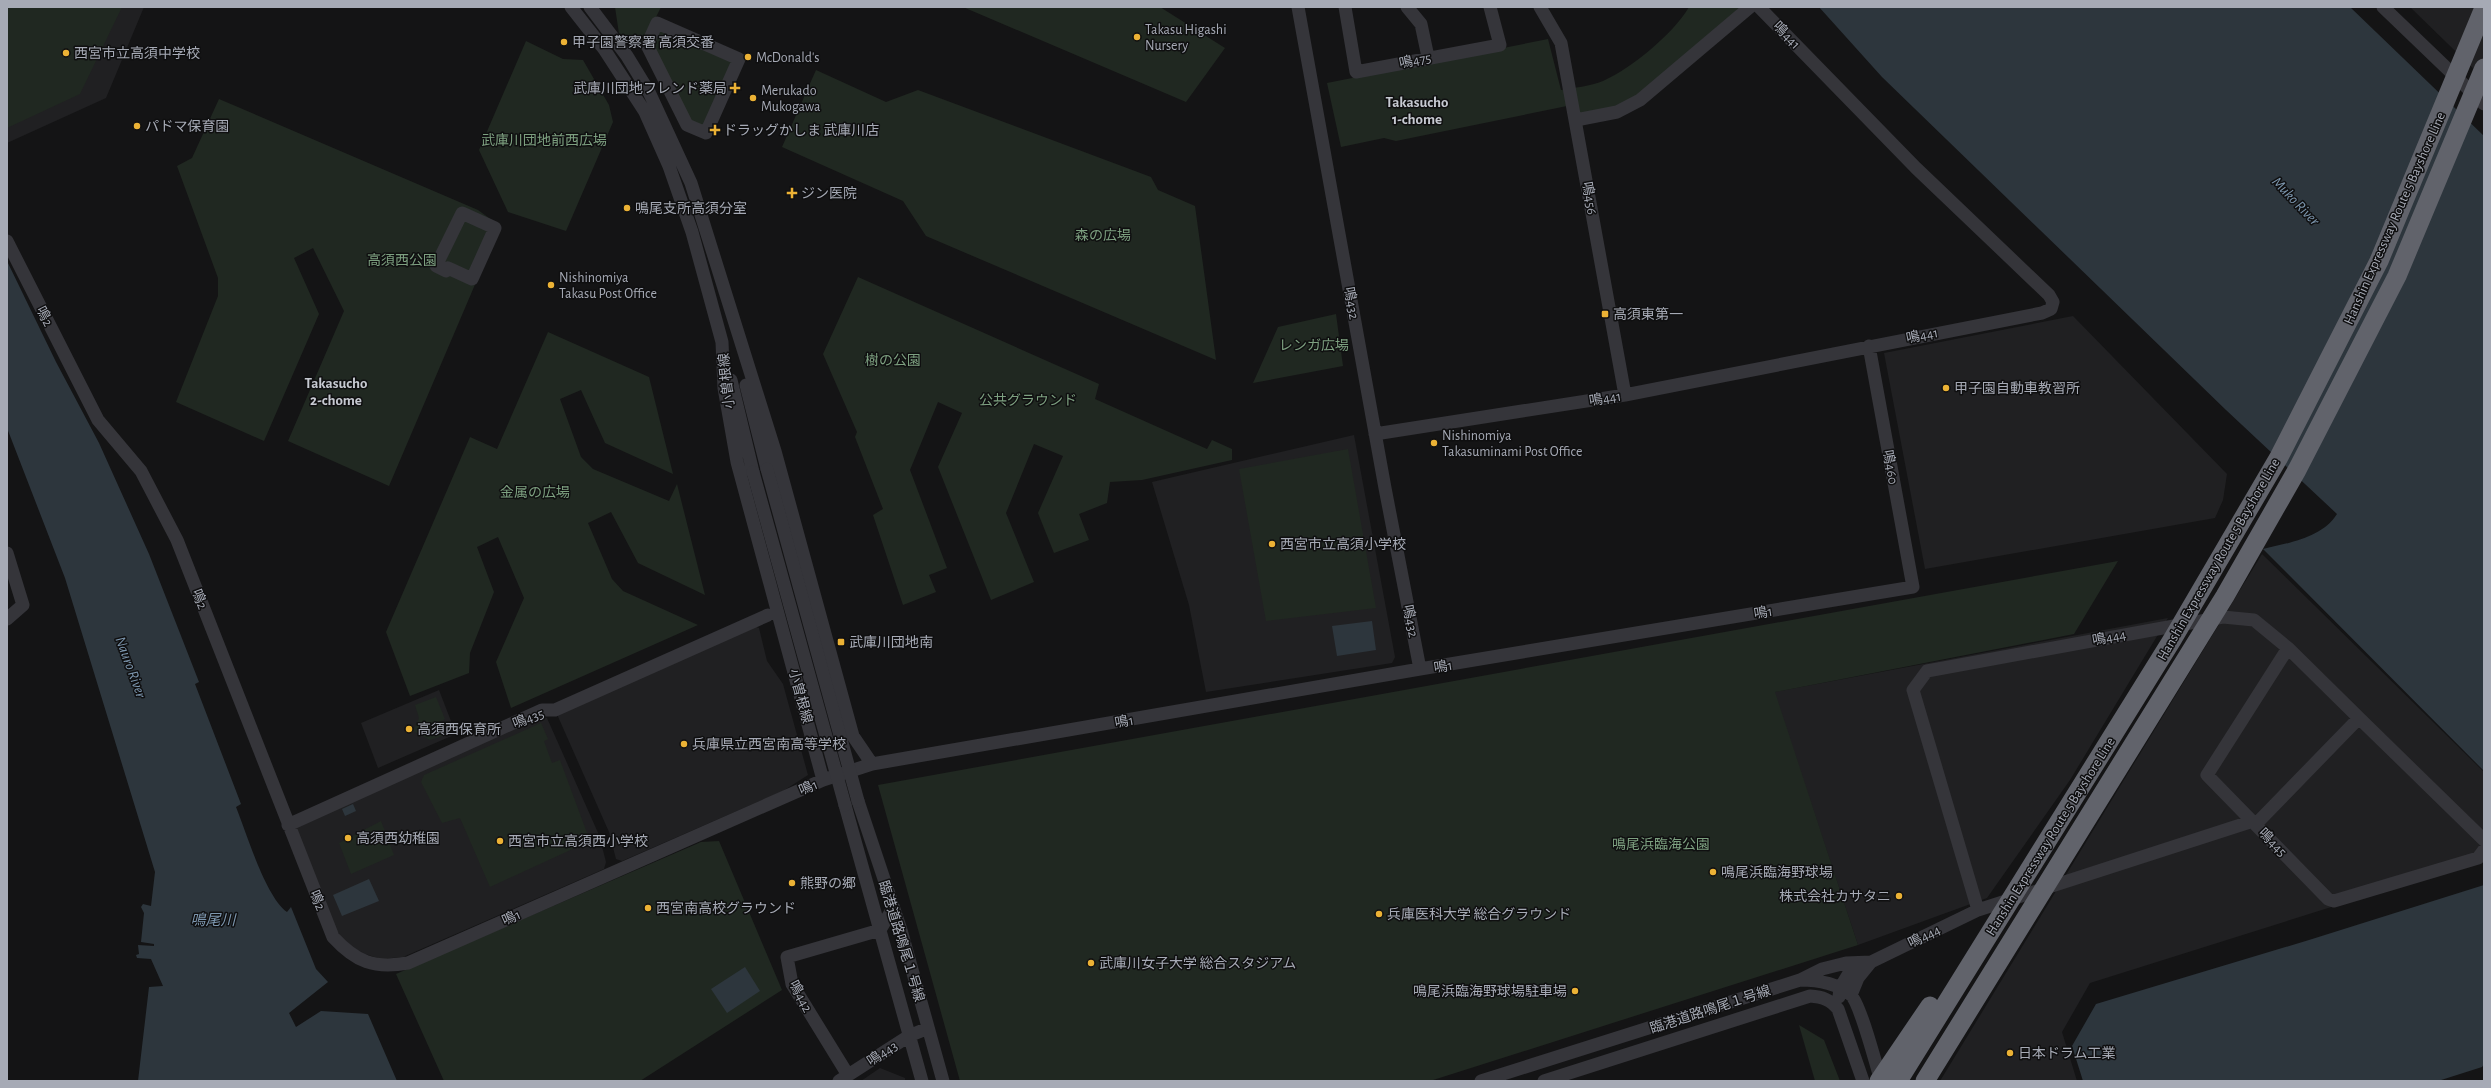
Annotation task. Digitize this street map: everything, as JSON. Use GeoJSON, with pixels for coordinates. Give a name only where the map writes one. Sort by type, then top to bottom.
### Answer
{"type":"FeatureCollection","features":[{"type":"Feature","properties":{"kind":"highway","name":"Hanshin Expressway Route 5 Bayshore Line"},"geometry":{"type":"LineString","coordinates":[[1898,1081],[2242,522],[2312,394],[2379,261],[2484,8]]}},
{"type":"Feature","properties":{"kind":"highway","name":"Hanshin Expressway Route 5 Bayshore Line"},"geometry":{"type":"LineString","coordinates":[[1925,1081],[2225,596],[2297,470],[2397,276],[2484,68]]}},
{"type":"Feature","properties":{"kind":"highway"},"geometry":{"type":"LineString","coordinates":[[1880,1081],[1955,971],[2047,831],[2075,795]]}},
{"type":"Feature","properties":{"kind":"street","name":"小曽根線"},"geometry":{"type":"LineString","coordinates":[[571,7],[608,55],[645,112],[669,166],[692,232],[722,342],[724,388],[737,462],[823,780]]}},
{"type":"Feature","properties":{"kind":"street","name":"小曽根線"},"geometry":{"type":"LineString","coordinates":[[590,7],[627,56],[670,133],[691,183],[730,312],[775,451],[853,736],[872,764]]}},
{"type":"Feature","properties":{"kind":"street","name":"鳴432"},"geometry":{"type":"LineString","coordinates":[[1298,7],[1420,669]]}},
{"type":"Feature","properties":{"kind":"street","name":"鳴475"},"geometry":{"type":"LineString","coordinates":[[1345,7],[1356,72],[1428,57],[1500,45],[1490,7]]}},
{"type":"Feature","properties":{"kind":"street"},"geometry":{"type":"LineString","coordinates":[[1407,7],[1421,24],[1428,57]]}},
{"type":"Feature","properties":{"kind":"street","name":"鳴456"},"geometry":{"type":"LineString","coordinates":[[1540,7],[1561,43],[1624,395]]}},
{"type":"Feature","properties":{"kind":"street"},"geometry":{"type":"LineString","coordinates":[[1576,120],[1617,112],[1640,100],[1750,7]]}},
{"type":"Feature","properties":{"kind":"street","name":"鳴441"},"geometry":{"type":"LineString","coordinates":[[1376,434],[1624,395],[2042,313],[2051,309],[2053,302],[1916,168],[1759,7]]}},
{"type":"Feature","properties":{"kind":"street"},"geometry":{"type":"LineString","coordinates":[[2383,7],[2484,104]]}},
{"type":"Feature","properties":{"kind":"street"},"geometry":{"type":"LineString","coordinates":[[657,23],[738,59],[706,133],[687,125],[647,45],[657,23]]}},
{"type":"Feature","properties":{"kind":"street"},"geometry":{"type":"LineString","coordinates":[[462,213],[495,228],[472,279],[448,268],[446,271],[436,266],[442,252],[445,253],[462,213]]}},
{"type":"Feature","properties":{"kind":"street","name":"鳴2"},"geometry":{"type":"LineString","coordinates":[[7,241],[98,420],[141,471],[177,540],[333,937],[348,954],[369,963]]}},
{"type":"Feature","properties":{"kind":"street","name":"臨港道路鳴尾１号線"},"geometry":{"type":"LineString","coordinates":[[730,312],[754,424],[858,801],[893,908],[943,1081]]}},
{"type":"Feature","properties":{"kind":"street","name":"臨港道路鳴尾１号線"},"geometry":{"type":"LineString","coordinates":[[722,342],[753,472],[922,1081]]}},
{"type":"Feature","properties":{"kind":"street","name":"鳴460"},"geometry":{"type":"LineString","coordinates":[[1869,346],[1913,587]]}},
{"type":"Feature","properties":{"kind":"street"},"geometry":{"type":"LineString","coordinates":[[7,553],[23,606],[7,619]]}},
{"type":"Feature","properties":{"kind":"street","name":"鳴1"},"geometry":{"type":"LineString","coordinates":[[369,963],[390,966],[408,963],[823,780],[872,764],[1420,669],[1913,587]]}},
{"type":"Feature","properties":{"kind":"street","name":"鳴435"},"geometry":{"type":"LineString","coordinates":[[288,825],[542,710],[555,710],[768,615]]}},
{"type":"Feature","properties":{"kind":"street","name":"鳴444"},"geometry":{"type":"LineString","coordinates":[[1871,962],[1978,910],[2255,823],[2359,718],[2288,648],[2254,620],[2223,617],[1927,671],[1913,690],[1978,910]]}},
{"type":"Feature","properties":{"kind":"street","name":"鳴445"},"geometry":{"type":"LineString","coordinates":[[2288,648],[2207,775],[2328,899],[2334,902],[2478,858],[2484,850]]}},
{"type":"Feature","properties":{"kind":"street"},"geometry":{"type":"LineString","coordinates":[[2359,718],[2484,840]]}},
{"type":"Feature","properties":{"kind":"street"},"geometry":{"type":"LineString","coordinates":[[880,930],[893,908]]}},
{"type":"Feature","properties":{"kind":"street","name":"鳴442"},"geometry":{"type":"LineString","coordinates":[[843,1078],[792,984],[787,957],[880,930]]}},
{"type":"Feature","properties":{"kind":"street"},"geometry":{"type":"LineString","coordinates":[[1845,991],[1871,962]]}},
{"type":"Feature","properties":{"kind":"street"},"geometry":{"type":"LineString","coordinates":[[1800,980],[1822,969],[1846,963],[1871,962]]}},
{"type":"Feature","properties":{"kind":"street"},"geometry":{"type":"LineString","coordinates":[[1855,963],[1838,1009],[1863,1081]]}},
{"type":"Feature","properties":{"kind":"street","name":"臨港道路鳴尾１号線"},"geometry":{"type":"LineString","coordinates":[[1481,1081],[1800,980],[1826,983],[1845,991]]}},
{"type":"Feature","properties":{"kind":"street"},"geometry":{"type":"LineString","coordinates":[[1845,991],[1860,1014],[1880,1081]]}},
{"type":"Feature","properties":{"kind":"street","name":"臨港道路鳴尾１号線"},"geometry":{"type":"LineString","coordinates":[[1544,1081],[1810,996],[1822,997],[1832,1002],[1838,1009]]}},
{"type":"Feature","properties":{"kind":"street","name":"鳴443"},"geometry":{"type":"LineString","coordinates":[[843,1078],[909,1036],[928,1028]]}},
{"type":"Feature","properties":{"kind":"shaded area","name":"西宮市立高須中学校"},"geometry":{"type":"Polygon","coordinates":[[[7,7],[144,7],[106,98],[7,143],[7,7]]]}},
{"type":"Feature","properties":{"kind":"shaded area"},"geometry":{"type":"Polygon","coordinates":[[[2410,7],[2484,7],[2484,79],[2410,7]]]}},
{"type":"Feature","properties":{"kind":"shaded area","name":"甲子園自動車教習所"},"geometry":{"type":"Polygon","coordinates":[[[2073,316],[2227,474],[2223,500],[2215,518],[1925,569],[1884,353],[2073,316]]]}},
{"type":"Feature","properties":{"kind":"shaded area","name":"西宮市立高須小学校"},"geometry":{"type":"Polygon","coordinates":[[[1354,435],[1395,657],[1392,663],[1206,692],[1189,605],[1152,482],[1354,435]]]}},
{"type":"Feature","properties":{"kind":"shaded area"},"geometry":{"type":"Polygon","coordinates":[[[2262,554],[2484,772],[2484,859],[2090,983],[2062,1032],[2077,1081],[1940,1081],[2262,554]]]}},
{"type":"Feature","properties":{"kind":"shaded area"},"geometry":{"type":"Polygon","coordinates":[[[2168,618],[2070,780],[1987,898],[1858,945],[1774,692],[2168,618]]]}},
{"type":"Feature","properties":{"kind":"shaded area","name":"兵庫県立西宮南高等学校"},"geometry":{"type":"Polygon","coordinates":[[[754,626],[759,628],[767,661],[783,684],[808,775],[783,791],[622,861],[616,859],[609,832],[556,712],[754,626]]]}},
{"type":"Feature","properties":{"kind":"shaded area","name":"高須西保育所"},"geometry":{"type":"Polygon","coordinates":[[[439,690],[456,734],[378,768],[361,723],[439,690]]]}},
{"type":"Feature","properties":{"kind":"shaded area","name":"西宮市立高須西小学校"},"geometry":{"type":"Polygon","coordinates":[[[540,715],[547,718],[599,835],[606,862],[604,869],[403,957],[381,959],[365,954],[348,945],[336,930],[295,830],[297,824],[540,715]]]}},
{"type":"Feature","properties":{"kind":"shaded area"},"geometry":{"type":"Polygon","coordinates":[[[880,1068],[905,1078],[905,1081],[861,1081],[880,1068]]]}},
{"type":"Feature","properties":{"kind":"green space","name":"西宮市立高須中学校"},"geometry":{"type":"Polygon","coordinates":[[[7,7],[122,7],[80,94],[7,128],[7,7]]]}},
{"type":"Feature","properties":{"kind":"green space"},"geometry":{"type":"Polygon","coordinates":[[[615,7],[661,7],[653,23],[737,59],[703,135],[684,127],[644,51],[619,34],[615,7]]]}},
{"type":"Feature","properties":{"kind":"green space"},"geometry":{"type":"Polygon","coordinates":[[[963,7],[1160,7],[1225,48],[1186,102],[963,7]]]}},
{"type":"Feature","properties":{"kind":"green space"},"geometry":{"type":"Polygon","coordinates":[[[1689,7],[1745,7],[1636,99],[1616,108],[1570,117],[1567,106],[1396,141],[1384,138],[1341,147],[1327,83],[1548,39],[1561,90],[1588,86],[1603,81],[1639,59],[1673,28],[1689,7]]]}},
{"type":"Feature","properties":{"kind":"green space","name":"武庫川団地前西広場"},"geometry":{"type":"Polygon","coordinates":[[[526,41],[563,59],[583,60],[609,105],[613,122],[566,231],[508,212],[479,150],[526,41]]]}},
{"type":"Feature","properties":{"kind":"green space","name":"森の広場"},"geometry":{"type":"Polygon","coordinates":[[[816,70],[886,102],[918,90],[1151,177],[1158,190],[1195,206],[1216,360],[926,236],[903,201],[782,147],[816,70]]]}},
{"type":"Feature","properties":{"kind":"green space","name":"高須西公園"},"geometry":{"type":"Polygon","coordinates":[[[219,99],[478,210],[500,226],[389,486],[288,441],[344,311],[313,248],[294,258],[319,314],[264,441],[176,402],[218,296],[218,278],[177,166],[192,158],[219,99]]]}},
{"type":"Feature","properties":{"kind":"green space","name":"樹の公園"},"geometry":{"type":"Polygon","coordinates":[[[858,277],[1099,384],[1095,399],[1207,449],[1212,440],[1232,449],[1232,460],[1142,480],[1110,482],[1107,503],[1079,514],[1089,540],[1054,553],[1038,513],[1063,456],[1034,444],[1006,513],[1034,582],[991,600],[938,467],[962,413],[938,402],[910,470],[947,568],[929,575],[936,592],[903,605],[873,515],[883,509],[855,437],[857,432],[823,354],[858,277]]]}},
{"type":"Feature","properties":{"kind":"green space","name":"レンガ広場"},"geometry":{"type":"Polygon","coordinates":[[[1336,314],[1343,366],[1253,383],[1278,327],[1336,314]]]}},
{"type":"Feature","properties":{"kind":"green space","name":"金属の広場"},"geometry":{"type":"Polygon","coordinates":[[[548,332],[649,377],[673,474],[605,443],[581,390],[560,399],[581,457],[593,469],[669,501],[677,484],[705,595],[638,563],[611,512],[588,523],[612,579],[623,591],[698,625],[511,708],[496,662],[524,598],[498,537],[477,547],[494,592],[470,653],[469,673],[410,696],[386,632],[470,437],[497,449],[548,332]]]}},
{"type":"Feature","properties":{"kind":"green space"},"geometry":{"type":"Polygon","coordinates":[[[1348,449],[1376,608],[1266,621],[1239,469],[1348,449]]]}},
{"type":"Feature","properties":{"kind":"green space","name":"鳴尾浜臨海公園"},"geometry":{"type":"Polygon","coordinates":[[[2118,561],[2074,634],[1775,692],[1858,945],[1430,1081],[960,1081],[878,785],[2118,561]]]}},
{"type":"Feature","properties":{"kind":"green space"},"geometry":{"type":"Polygon","coordinates":[[[436,697],[445,719],[439,722],[442,736],[430,740],[413,731],[419,718],[415,705],[436,697]]]}},
{"type":"Feature","properties":{"kind":"green space"},"geometry":{"type":"Polygon","coordinates":[[[541,723],[548,739],[544,741],[552,763],[560,760],[590,841],[490,887],[460,818],[442,823],[421,782],[424,775],[541,723]]]}},
{"type":"Feature","properties":{"kind":"green space"},"geometry":{"type":"Polygon","coordinates":[[[381,821],[394,855],[351,874],[339,843],[381,821]]]}},
{"type":"Feature","properties":{"kind":"green space","name":"西宮南高校グラウンド"},"geometry":{"type":"Polygon","coordinates":[[[719,841],[782,990],[640,1081],[444,1081],[396,974],[701,842],[719,841]]]}},
{"type":"Feature","properties":{"kind":"green space"},"geometry":{"type":"Polygon","coordinates":[[[1799,1025],[1824,1040],[1840,1081],[1815,1081],[1799,1025]]]}},
{"type":"Feature","properties":{"kind":"water","name":"Muko River"},"geometry":{"type":"Polygon","coordinates":[[[1819,7],[2350,7],[2484,136],[2484,771],[2263,549],[2293,542],[2314,534],[2323,529],[2337,514],[2226,410],[1882,77],[1819,7]]]}},
{"type":"Feature","properties":{"kind":"water","name":"鳴尾川"},"geometry":{"type":"Polygon","coordinates":[[[7,261],[56,362],[99,443],[149,554],[199,682],[195,684],[241,804],[236,807],[257,864],[271,893],[279,904],[287,912],[291,907],[316,969],[328,982],[289,1013],[296,1027],[321,1011],[368,1014],[397,1081],[138,1081],[149,987],[163,986],[151,959],[137,958],[136,955],[139,954],[138,945],[154,946],[154,944],[141,942],[144,913],[141,907],[143,904],[151,906],[155,872],[65,578],[7,428],[7,261]]]}},
{"type":"Feature","properties":{"kind":"water"},"geometry":{"type":"Polygon","coordinates":[[[1372,621],[1376,650],[1337,656],[1332,626],[1372,621]]]}},
{"type":"Feature","properties":{"kind":"water"},"geometry":{"type":"Polygon","coordinates":[[[353,804],[356,811],[345,816],[342,809],[353,804]]]}},
{"type":"Feature","properties":{"kind":"water"},"geometry":{"type":"Polygon","coordinates":[[[369,879],[379,901],[342,916],[333,895],[369,879]]]}},
{"type":"Feature","properties":{"kind":"water"},"geometry":{"type":"Polygon","coordinates":[[[2484,885],[2484,1064],[2482,1067],[2438,1081],[2083,1081],[2072,1046],[2096,1004],[2309,940],[2484,885]]]}},
{"type":"Feature","properties":{"kind":"water"},"geometry":{"type":"Polygon","coordinates":[[[745,967],[760,991],[727,1013],[711,989],[745,967]]]}},
{"type":"Feature","properties":{"kind":"place","name":"Takasu Higashi Nursery"},"geometry":{"type":"Point","coordinates":[1137,37]}},
{"type":"Feature","properties":{"kind":"place","name":"甲子園警察署 高須交番"},"geometry":{"type":"Point","coordinates":[564,42]}},
{"type":"Feature","properties":{"kind":"place","name":"西宮市立高須中学校"},"geometry":{"type":"Point","coordinates":[66,53]}},
{"type":"Feature","properties":{"kind":"place","name":"McDonald's"},"geometry":{"type":"Point","coordinates":[748,57]}},
{"type":"Feature","properties":{"kind":"place","name":"武庫川団地フレンド薬局"},"geometry":{"type":"Point","coordinates":[735,88]}},
{"type":"Feature","properties":{"kind":"place","name":"Merukado Mukogawa"},"geometry":{"type":"Point","coordinates":[753,98]}},
{"type":"Feature","properties":{"kind":"place","name":"パドマ保育園"},"geometry":{"type":"Point","coordinates":[137,126]}},
{"type":"Feature","properties":{"kind":"place","name":"ドラッグかしま 武庫川店"},"geometry":{"type":"Point","coordinates":[715,130]}},
{"type":"Feature","properties":{"kind":"place","name":"ジン医院"},"geometry":{"type":"Point","coordinates":[792,193]}},
{"type":"Feature","properties":{"kind":"place","name":"鳴尾支所高須分室"},"geometry":{"type":"Point","coordinates":[627,208]}},
{"type":"Feature","properties":{"kind":"place","name":"Nishinomiya Takasu Post Office"},"geometry":{"type":"Point","coordinates":[551,285]}},
{"type":"Feature","properties":{"kind":"place","name":"高須東第一"},"geometry":{"type":"Point","coordinates":[1605,314]}},
{"type":"Feature","properties":{"kind":"place","name":"甲子園自動車教習所"},"geometry":{"type":"Point","coordinates":[1946,388]}},
{"type":"Feature","properties":{"kind":"place","name":"Nishinomiya Takasuminami Post Office"},"geometry":{"type":"Point","coordinates":[1434,443]}},
{"type":"Feature","properties":{"kind":"place","name":"西宮市立高須小学校"},"geometry":{"type":"Point","coordinates":[1272,544]}},
{"type":"Feature","properties":{"kind":"place","name":"武庫川団地南"},"geometry":{"type":"Point","coordinates":[841,642]}},
{"type":"Feature","properties":{"kind":"place","name":"高須西保育所"},"geometry":{"type":"Point","coordinates":[409,729]}},
{"type":"Feature","properties":{"kind":"place","name":"兵庫県立西宮南高等学校"},"geometry":{"type":"Point","coordinates":[684,744]}},
{"type":"Feature","properties":{"kind":"place","name":"高須西幼稚園"},"geometry":{"type":"Point","coordinates":[348,838]}},
{"type":"Feature","properties":{"kind":"place","name":"西宮市立高須西小学校"},"geometry":{"type":"Point","coordinates":[500,841]}},
{"type":"Feature","properties":{"kind":"place","name":"鳴尾浜臨海野球場"},"geometry":{"type":"Point","coordinates":[1713,872]}},
{"type":"Feature","properties":{"kind":"place","name":"熊野の郷"},"geometry":{"type":"Point","coordinates":[792,883]}},
{"type":"Feature","properties":{"kind":"place","name":"株式会社カサタニ"},"geometry":{"type":"Point","coordinates":[1899,896]}},
{"type":"Feature","properties":{"kind":"place","name":"西宮南高校グラウンド"},"geometry":{"type":"Point","coordinates":[648,908]}},
{"type":"Feature","properties":{"kind":"place","name":"兵庫医科大学 総合グラウンド"},"geometry":{"type":"Point","coordinates":[1379,914]}},
{"type":"Feature","properties":{"kind":"place","name":"武庫川女子大学 総合スタジアム"},"geometry":{"type":"Point","coordinates":[1091,963]}},
{"type":"Feature","properties":{"kind":"place","name":"鳴尾浜臨海野球場駐車場"},"geometry":{"type":"Point","coordinates":[1575,991]}},
{"type":"Feature","properties":{"kind":"place","name":"日本ドラム工業"},"geometry":{"type":"Point","coordinates":[2010,1053]}},
{"type":"Feature","properties":{"kind":"district","name":"Takasucho 1-chome"},"geometry":{"type":"Point","coordinates":[1417,110]}},
{"type":"Feature","properties":{"kind":"district","name":"Takasucho 2-chome"},"geometry":{"type":"Point","coordinates":[336,392]}},
{"type":"Feature","properties":{"kind":"park label","name":"公共グラウンド"},"geometry":{"type":"Point","coordinates":[1028,400]}},
{"type":"Feature","properties":{"kind":"water label","name":"Nauro River"},"geometry":{"type":"Point","coordinates":[131,667]}}]}
